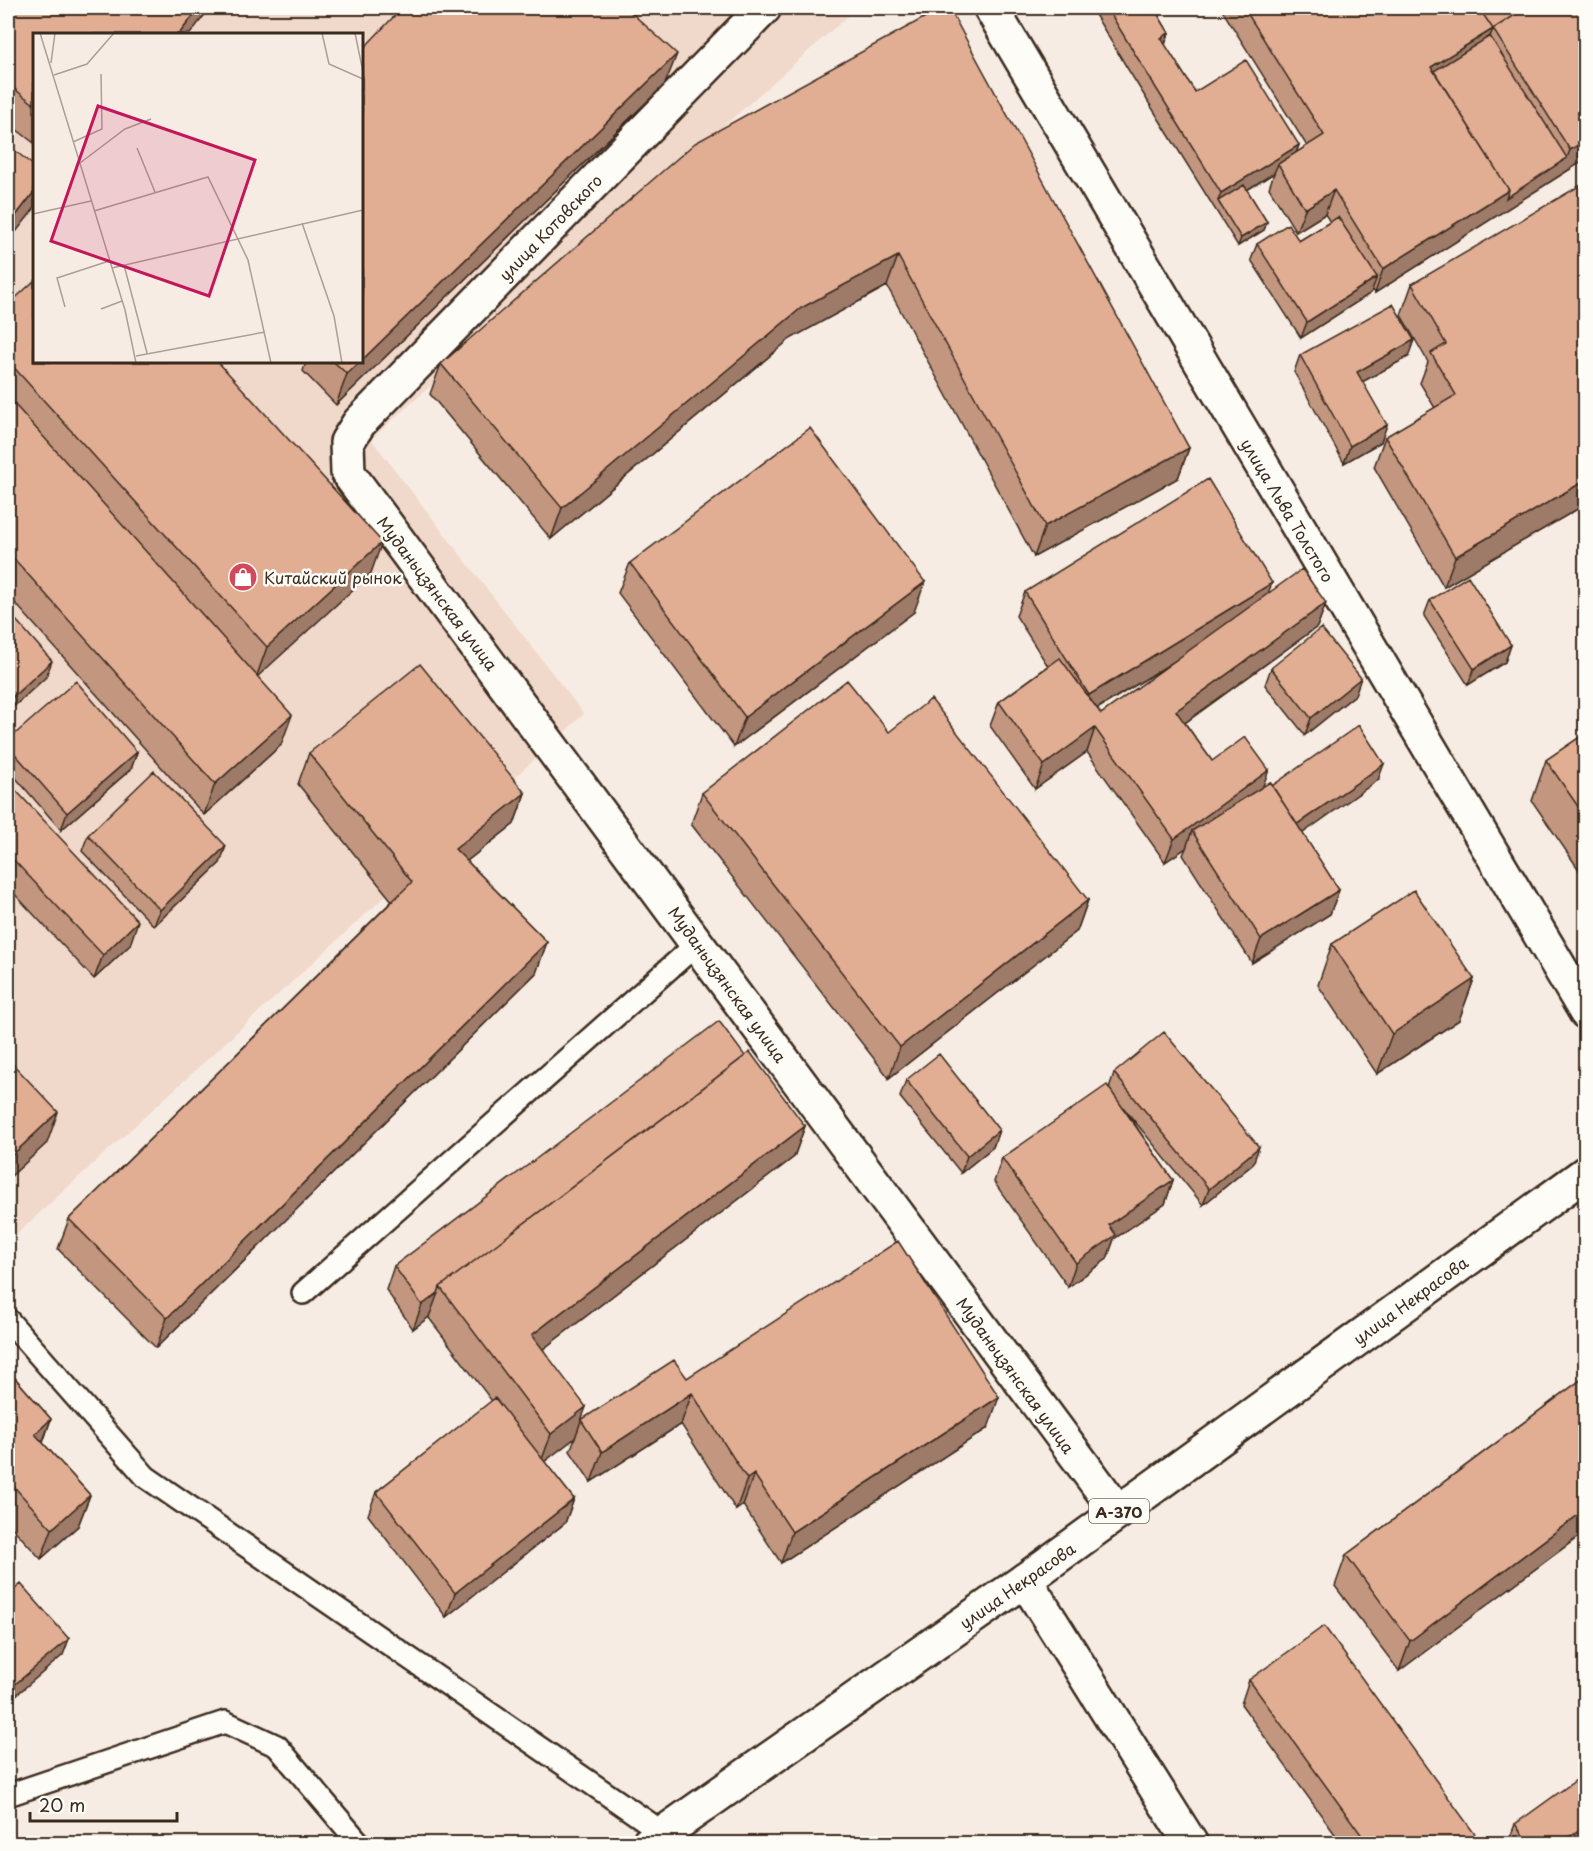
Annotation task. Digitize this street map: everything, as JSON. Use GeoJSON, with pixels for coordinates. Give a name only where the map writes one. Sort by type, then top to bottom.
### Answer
{"type":"FeatureCollection","features":[{"type":"Feature","properties":{"kind":"main road","name":"улица Котовского"},"geometry":{"type":"LineString","coordinates":[[346,453],[347,442],[359,423],[764,8]]}},
{"type":"Feature","properties":{"kind":"main road","name":"улица Льва Толстого"},"geometry":{"type":"LineString","coordinates":[[991,8],[1583,1001]]}},
{"type":"Feature","properties":{"kind":"main road","name":"Муданьцзянская улица"},"geometry":{"type":"LineString","coordinates":[[346,453],[348,473],[1118,1512]]}},
{"type":"Feature","properties":{"kind":"main road","name":"улица Некрасова"},"geometry":{"type":"LineString","coordinates":[[655,1838],[1025,1580],[1586,1173]]}},
{"type":"Feature","properties":{"kind":"main road"},"geometry":{"type":"LineString","coordinates":[[1025,1580],[1191,1844]]}},
{"type":"Feature","properties":{"kind":"lane"},"geometry":{"type":"LineString","coordinates":[[303,1293],[698,943]]}},
{"type":"Feature","properties":{"kind":"lane"},"geometry":{"type":"LineString","coordinates":[[8,1320],[146,1477],[655,1838]]}},
{"type":"Feature","properties":{"kind":"lane"},"geometry":{"type":"LineString","coordinates":[[8,1795],[225,1722],[277,1746],[360,1844]]}},
{"type":"Feature","properties":{"kind":"shaded area","name":"Китайский рынок"},"geometry":{"type":"Polygon","coordinates":[[[8,8],[857,8],[371,439],[584,714],[8,1242],[8,8]]]}},
{"type":"Feature","properties":{"kind":"building"},"geometry":{"type":"Polygon","coordinates":[[[8,8],[199,8],[180,33],[33,33],[33,103],[8,84],[8,8]]]}},
{"type":"Feature","properties":{"kind":"building"},"geometry":{"type":"Polygon","coordinates":[[[402,8],[626,8],[677,54],[363,359],[363,49],[402,8]]]}},
{"type":"Feature","properties":{"kind":"building"},"geometry":{"type":"Polygon","coordinates":[[[942,8],[949,8],[1189,448],[1045,526],[898,256],[801,308],[562,508],[441,364],[695,143],[942,8]]]}},
{"type":"Feature","properties":{"kind":"building"},"geometry":{"type":"Polygon","coordinates":[[[1107,8],[1154,8],[1169,33],[1161,38],[1195,92],[1246,60],[1299,145],[1221,193],[1107,8]]]}},
{"type":"Feature","properties":{"kind":"building"},"geometry":{"type":"Polygon","coordinates":[[[1244,8],[1479,8],[1493,29],[1431,67],[1509,190],[1383,269],[1334,190],[1305,209],[1278,164],[1324,135],[1244,8]]]}},
{"type":"Feature","properties":{"kind":"building"},"geometry":{"type":"Polygon","coordinates":[[[1479,8],[1526,8],[1493,29],[1479,8]]]}},
{"type":"Feature","properties":{"kind":"building"},"geometry":{"type":"Polygon","coordinates":[[[1526,8],[1586,8],[1586,140],[1570,150],[1493,29],[1526,8]]]}},
{"type":"Feature","properties":{"kind":"building"},"geometry":{"type":"Polygon","coordinates":[[[1490,36],[1567,158],[1506,198],[1509,190],[1434,71],[1490,36]]]}},
{"type":"Feature","properties":{"kind":"building"},"geometry":{"type":"Polygon","coordinates":[[[8,145],[33,165],[33,193],[8,226],[8,145]]]}},
{"type":"Feature","properties":{"kind":"building"},"geometry":{"type":"Polygon","coordinates":[[[1586,182],[1586,480],[1455,557],[1385,437],[1456,395],[1431,353],[1446,344],[1412,284],[1586,182]]]}},
{"type":"Feature","properties":{"kind":"building"},"geometry":{"type":"Polygon","coordinates":[[[1244,185],[1267,222],[1241,238],[1218,201],[1244,185]]]}},
{"type":"Feature","properties":{"kind":"building"},"geometry":{"type":"Polygon","coordinates":[[[1338,217],[1377,277],[1307,322],[1257,244],[1288,224],[1299,241],[1338,217]]]}},
{"type":"Feature","properties":{"kind":"building"},"geometry":{"type":"Polygon","coordinates":[[[33,282],[33,363],[219,363],[382,542],[267,647],[8,361],[8,305],[33,282]]]}},
{"type":"Feature","properties":{"kind":"building"},"geometry":{"type":"Polygon","coordinates":[[[1393,304],[1414,340],[1357,372],[1387,425],[1350,446],[1300,355],[1393,304]]]}},
{"type":"Feature","properties":{"kind":"building"},"geometry":{"type":"Polygon","coordinates":[[[335,363],[359,363],[347,374],[335,363]]]}},
{"type":"Feature","properties":{"kind":"building"},"geometry":{"type":"Polygon","coordinates":[[[8,397],[292,715],[215,784],[8,552],[8,397]]]}},
{"type":"Feature","properties":{"kind":"building"},"geometry":{"type":"Polygon","coordinates":[[[810,428],[925,582],[745,717],[630,563],[810,428]]]}},
{"type":"Feature","properties":{"kind":"building"},"geometry":{"type":"Polygon","coordinates":[[[1208,479],[1272,583],[1089,695],[1025,592],[1208,479]]]}},
{"type":"Feature","properties":{"kind":"building"},"geometry":{"type":"Polygon","coordinates":[[[1302,569],[1326,603],[1176,711],[1212,761],[1245,737],[1269,770],[1174,839],[1095,728],[1044,765],[999,702],[1060,658],[1101,714],[1302,569]]]}},
{"type":"Feature","properties":{"kind":"building"},"geometry":{"type":"Polygon","coordinates":[[[1468,576],[1511,645],[1474,669],[1430,600],[1468,576]]]}},
{"type":"Feature","properties":{"kind":"building"},"geometry":{"type":"Polygon","coordinates":[[[8,611],[52,661],[8,701],[8,611]]]}},
{"type":"Feature","properties":{"kind":"building"},"geometry":{"type":"Polygon","coordinates":[[[1321,628],[1361,678],[1311,718],[1271,668],[1321,628]]]}},
{"type":"Feature","properties":{"kind":"building"},"geometry":{"type":"Polygon","coordinates":[[[420,664],[525,793],[455,849],[547,942],[167,1318],[69,1219],[412,882],[309,753],[420,664]]]}},
{"type":"Feature","properties":{"kind":"building"},"geometry":{"type":"Polygon","coordinates":[[[847,680],[889,732],[931,699],[1088,900],[900,1047],[702,793],[847,680]]]}},
{"type":"Feature","properties":{"kind":"building"},"geometry":{"type":"Polygon","coordinates":[[[76,681],[137,752],[67,813],[8,746],[8,740],[76,681]]]}},
{"type":"Feature","properties":{"kind":"building"},"geometry":{"type":"Polygon","coordinates":[[[1359,725],[1384,764],[1297,824],[1272,786],[1359,725]]]}},
{"type":"Feature","properties":{"kind":"building"},"geometry":{"type":"Polygon","coordinates":[[[1586,733],[1586,818],[1546,760],[1586,733]]]}},
{"type":"Feature","properties":{"kind":"building"},"geometry":{"type":"Polygon","coordinates":[[[154,771],[226,846],[160,910],[88,835],[154,771]]]}},
{"type":"Feature","properties":{"kind":"building"},"geometry":{"type":"Polygon","coordinates":[[[8,782],[138,921],[103,955],[8,854],[8,782]]]}},
{"type":"Feature","properties":{"kind":"building"},"geometry":{"type":"Polygon","coordinates":[[[1270,782],[1339,890],[1261,939],[1192,831],[1270,782]]]}},
{"type":"Feature","properties":{"kind":"building"},"geometry":{"type":"Polygon","coordinates":[[[1414,890],[1474,979],[1392,1034],[1332,944],[1414,890]]]}},
{"type":"Feature","properties":{"kind":"building"},"geometry":{"type":"Polygon","coordinates":[[[719,1021],[745,1056],[440,1287],[438,1293],[422,1305],[394,1266],[719,1021]]]}},
{"type":"Feature","properties":{"kind":"building"},"geometry":{"type":"Polygon","coordinates":[[[1164,1032],[1259,1147],[1209,1189],[1114,1073],[1164,1032]]]}},
{"type":"Feature","properties":{"kind":"building"},"geometry":{"type":"Polygon","coordinates":[[[750,1052],[805,1126],[532,1335],[586,1407],[551,1434],[440,1287],[750,1052]]]}},
{"type":"Feature","properties":{"kind":"building"},"geometry":{"type":"Polygon","coordinates":[[[939,1054],[999,1130],[967,1156],[906,1080],[939,1054]]]}},
{"type":"Feature","properties":{"kind":"building"},"geometry":{"type":"Polygon","coordinates":[[[8,1059],[58,1112],[8,1159],[8,1059]]]}},
{"type":"Feature","properties":{"kind":"building"},"geometry":{"type":"Polygon","coordinates":[[[1107,1085],[1173,1180],[1109,1225],[1116,1235],[1076,1263],[1002,1158],[1107,1085]]]}},
{"type":"Feature","properties":{"kind":"building"},"geometry":{"type":"Polygon","coordinates":[[[898,1241],[999,1397],[792,1532],[754,1474],[747,1479],[692,1393],[602,1452],[581,1420],[674,1360],[687,1378],[898,1241]]]}},
{"type":"Feature","properties":{"kind":"building"},"geometry":{"type":"Polygon","coordinates":[[[8,1370],[51,1419],[35,1434],[90,1495],[52,1529],[8,1480],[8,1370]]]}},
{"type":"Feature","properties":{"kind":"building"},"geometry":{"type":"Polygon","coordinates":[[[1586,1376],[1586,1509],[1410,1641],[1346,1555],[1586,1376]]]}},
{"type":"Feature","properties":{"kind":"building"},"geometry":{"type":"Polygon","coordinates":[[[495,1398],[574,1499],[455,1593],[376,1492],[495,1398]]]}},
{"type":"Feature","properties":{"kind":"building"},"geometry":{"type":"Polygon","coordinates":[[[21,1584],[69,1639],[8,1690],[8,1595],[21,1584]]]}},
{"type":"Feature","properties":{"kind":"building"},"geometry":{"type":"Polygon","coordinates":[[[1324,1626],[1482,1844],[1368,1844],[1249,1680],[1324,1626]]]}},
{"type":"Feature","properties":{"kind":"building"},"geometry":{"type":"Polygon","coordinates":[[[1586,1773],[1586,1825],[1558,1844],[1529,1844],[1515,1824],[1586,1773]]]}},
{"type":"Feature","properties":{"kind":"place","name":"Китайский рынок"},"geometry":{"type":"Point","coordinates":[243,577]}}]}
